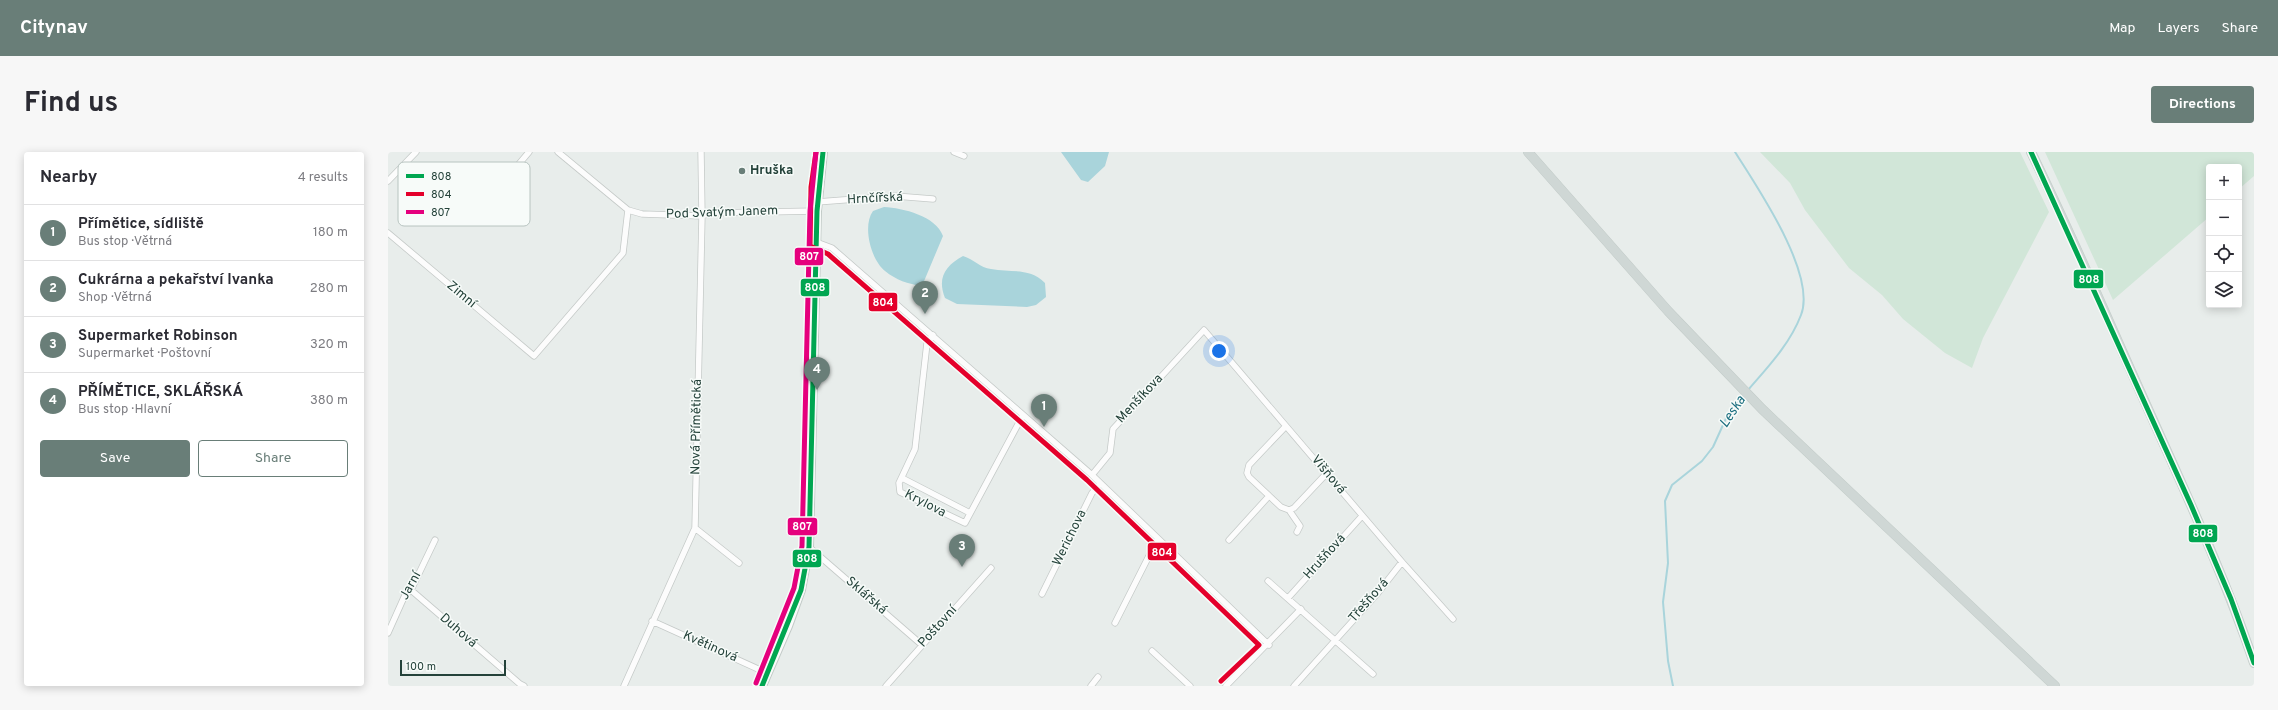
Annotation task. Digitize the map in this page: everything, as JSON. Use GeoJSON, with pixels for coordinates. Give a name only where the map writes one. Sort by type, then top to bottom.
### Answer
{"type":"FeatureCollection","features":[{"type":"Feature","properties":{"kind":"main road"},"geometry":{"type":"LineString","coordinates":[[762,686],[788,626],[801,590],[809,547],[817,207],[823,152]]}},
{"type":"Feature","properties":{"kind":"main road"},"geometry":{"type":"LineString","coordinates":[[1528,152],[1647,288],[1738,385],[2054,686]]}},
{"type":"Feature","properties":{"kind":"main road"},"geometry":{"type":"LineString","coordinates":[[2031,152],[2060,209],[2226,588],[2254,663]]}},
{"type":"Feature","properties":{"kind":"street"},"geometry":{"type":"LineString","coordinates":[[406,162],[416,152]]}},
{"type":"Feature","properties":{"kind":"street"},"geometry":{"type":"LineString","coordinates":[[521,162],[529,152]]}},
{"type":"Feature","properties":{"kind":"street","name":"Pod Svatým Janem"},"geometry":{"type":"LineString","coordinates":[[558,152],[628,210],[642,214],[702,216],[711,213],[817,207]]}},
{"type":"Feature","properties":{"kind":"street","name":"Nová Přímětická"},"geometry":{"type":"LineString","coordinates":[[624,686],[695,528],[702,216],[701,152]]}},
{"type":"Feature","properties":{"kind":"street"},"geometry":{"type":"LineString","coordinates":[[954,152],[964,156]]}},
{"type":"Feature","properties":{"kind":"street"},"geometry":{"type":"LineString","coordinates":[[388,181],[398,171]]}},
{"type":"Feature","properties":{"kind":"street","name":"Hrnčířská"},"geometry":{"type":"LineString","coordinates":[[817,207],[895,196],[932,199]]}},
{"type":"Feature","properties":{"kind":"street","name":"Zimní"},"geometry":{"type":"LineString","coordinates":[[388,233],[534,356],[623,253],[628,210]]}},
{"type":"Feature","properties":{"kind":"street"},"geometry":{"type":"LineString","coordinates":[[816,242],[832,248],[1092,475],[1157,540],[1269,645]]}},
{"type":"Feature","properties":{"kind":"street","name":"Višňová"},"geometry":{"type":"LineString","coordinates":[[1204,330],[1362,516],[1453,619]]}},
{"type":"Feature","properties":{"kind":"street","name":"Menšíkova"},"geometry":{"type":"LineString","coordinates":[[1092,475],[1110,453],[1113,429],[1204,330]]}},
{"type":"Feature","properties":{"kind":"street","name":"Krylova"},"geometry":{"type":"LineString","coordinates":[[933,335],[927,343],[915,449],[899,483],[900,492],[965,523],[970,513]]}},
{"type":"Feature","properties":{"kind":"street"},"geometry":{"type":"LineString","coordinates":[[902,478],[970,513],[1023,415]]}},
{"type":"Feature","properties":{"kind":"street"},"geometry":{"type":"LineString","coordinates":[[1286,426],[1247,468],[1249,477],[1281,507],[1289,510],[1300,526],[1297,532]]}},
{"type":"Feature","properties":{"kind":"street"},"geometry":{"type":"LineString","coordinates":[[1289,510],[1294,508],[1327,473]]}},
{"type":"Feature","properties":{"kind":"street","name":"Werichova"},"geometry":{"type":"LineString","coordinates":[[1042,594],[1092,493],[1100,484]]}},
{"type":"Feature","properties":{"kind":"street"},"geometry":{"type":"LineString","coordinates":[[1230,540],[1269,496]]}},
{"type":"Feature","properties":{"kind":"street","name":"Hrušňová"},"geometry":{"type":"LineString","coordinates":[[1288,598],[1362,516]]}},
{"type":"Feature","properties":{"kind":"street"},"geometry":{"type":"LineString","coordinates":[[695,528],[739,563]]}},
{"type":"Feature","properties":{"kind":"street","name":"Jarní"},"geometry":{"type":"LineString","coordinates":[[388,633],[435,540]]}},
{"type":"Feature","properties":{"kind":"street"},"geometry":{"type":"LineString","coordinates":[[1115,623],[1157,540]]}},
{"type":"Feature","properties":{"kind":"street","name":"Sklářská"},"geometry":{"type":"LineString","coordinates":[[809,547],[922,645]]}},
{"type":"Feature","properties":{"kind":"street","name":"Třešňová"},"geometry":{"type":"LineString","coordinates":[[1294,686],[1377,594],[1402,562]]}},
{"type":"Feature","properties":{"kind":"street","name":"Poštovní"},"geometry":{"type":"LineString","coordinates":[[886,686],[991,568]]}},
{"type":"Feature","properties":{"kind":"street"},"geometry":{"type":"LineString","coordinates":[[1268,581],[1336,639],[1373,674]]}},
{"type":"Feature","properties":{"kind":"street","name":"Duhová"},"geometry":{"type":"LineString","coordinates":[[411,590],[524,686]]}},
{"type":"Feature","properties":{"kind":"street"},"geometry":{"type":"LineString","coordinates":[[1226,686],[1269,645],[1301,609]]}},
{"type":"Feature","properties":{"kind":"street","name":"Květinová"},"geometry":{"type":"LineString","coordinates":[[652,621],[767,673]]}},
{"type":"Feature","properties":{"kind":"street"},"geometry":{"type":"LineString","coordinates":[[1152,652],[1190,686]]}},
{"type":"Feature","properties":{"kind":"street"},"geometry":{"type":"LineString","coordinates":[[1091,686],[1098,677]]}},
{"type":"Feature","properties":{"kind":"green space"},"geometry":{"type":"Polygon","coordinates":[[[1760,152],[2020,152],[2049,212],[1983,338],[1972,368],[1945,353],[1903,319],[1882,295],[1849,268],[1805,210],[1790,183],[1760,152]]]}},
{"type":"Feature","properties":{"kind":"green space"},"geometry":{"type":"Polygon","coordinates":[[[2045,152],[2254,152],[2254,176],[2242,186],[2242,164],[2206,164],[2206,220],[2113,300],[2045,152]]]}},
{"type":"Feature","properties":{"kind":"water"},"geometry":{"type":"Polygon","coordinates":[[[1061,152],[1109,152],[1105,166],[1088,182],[1081,180],[1061,152]]]}},
{"type":"Feature","properties":{"kind":"water"},"geometry":{"type":"Polygon","coordinates":[[[884,207],[900,209],[918,214],[934,223],[943,236],[922,286],[907,283],[893,277],[880,266],[872,251],[868,234],[870,217],[873,211],[884,207]]]}},
{"type":"Feature","properties":{"kind":"water"},"geometry":{"type":"Polygon","coordinates":[[[963,256],[987,268],[1033,275],[1045,283],[1046,297],[1036,305],[1027,307],[957,304],[945,298],[942,279],[947,268],[963,256]]]}},
{"type":"Feature","properties":{"kind":"waterway","name":"Leska"},"geometry":{"type":"LineString","coordinates":[[1735,152],[1757,186],[1782,231],[1801,277],[1804,298],[1801,315],[1791,336],[1778,355],[1748,390]]}},
{"type":"Feature","properties":{"kind":"waterway","name":"Leska"},"geometry":{"type":"LineString","coordinates":[[1673,686],[1668,661],[1663,602],[1668,563],[1665,501],[1672,485],[1702,461],[1713,447],[1728,414],[1744,395]]}},
{"type":"Feature","properties":{"kind":"transit line","name":"804"},"geometry":{"type":"LineString","coordinates":[[816,152],[811,187],[810,246],[828,254],[1087,480],[1259,645],[1221,681]]}},
{"type":"Feature","properties":{"kind":"transit line","name":"807"},"geometry":{"type":"LineString","coordinates":[[756,683],[794,588],[802,546],[810,211],[816,152]]}},
{"type":"Feature","properties":{"kind":"transit line","name":"808"},"geometry":{"type":"LineString","coordinates":[[762,686],[801,590],[809,547],[817,211],[823,152]]}},
{"type":"Feature","properties":{"kind":"transit line","name":"808"},"geometry":{"type":"LineString","coordinates":[[2031,152],[2191,505],[2231,599],[2254,663]]}},
{"type":"Feature","properties":{"kind":"place","name":"Hruška"},"geometry":{"type":"Point","coordinates":[742,171]}},
{"type":"Feature","properties":{"kind":"place","name":"Cukrárna a pekařství Ivanka"},"geometry":{"type":"Point","coordinates":[925,314]}},
{"type":"Feature","properties":{"kind":"place","name":"PŘÍMĚTICE, SKLÁŘSKÁ"},"geometry":{"type":"Point","coordinates":[817,390]}},
{"type":"Feature","properties":{"kind":"place","name":"Přímětice, sídliště"},"geometry":{"type":"Point","coordinates":[1044,427]}},
{"type":"Feature","properties":{"kind":"place","name":"Supermarket Robinson"},"geometry":{"type":"Point","coordinates":[962,567]}}]}
